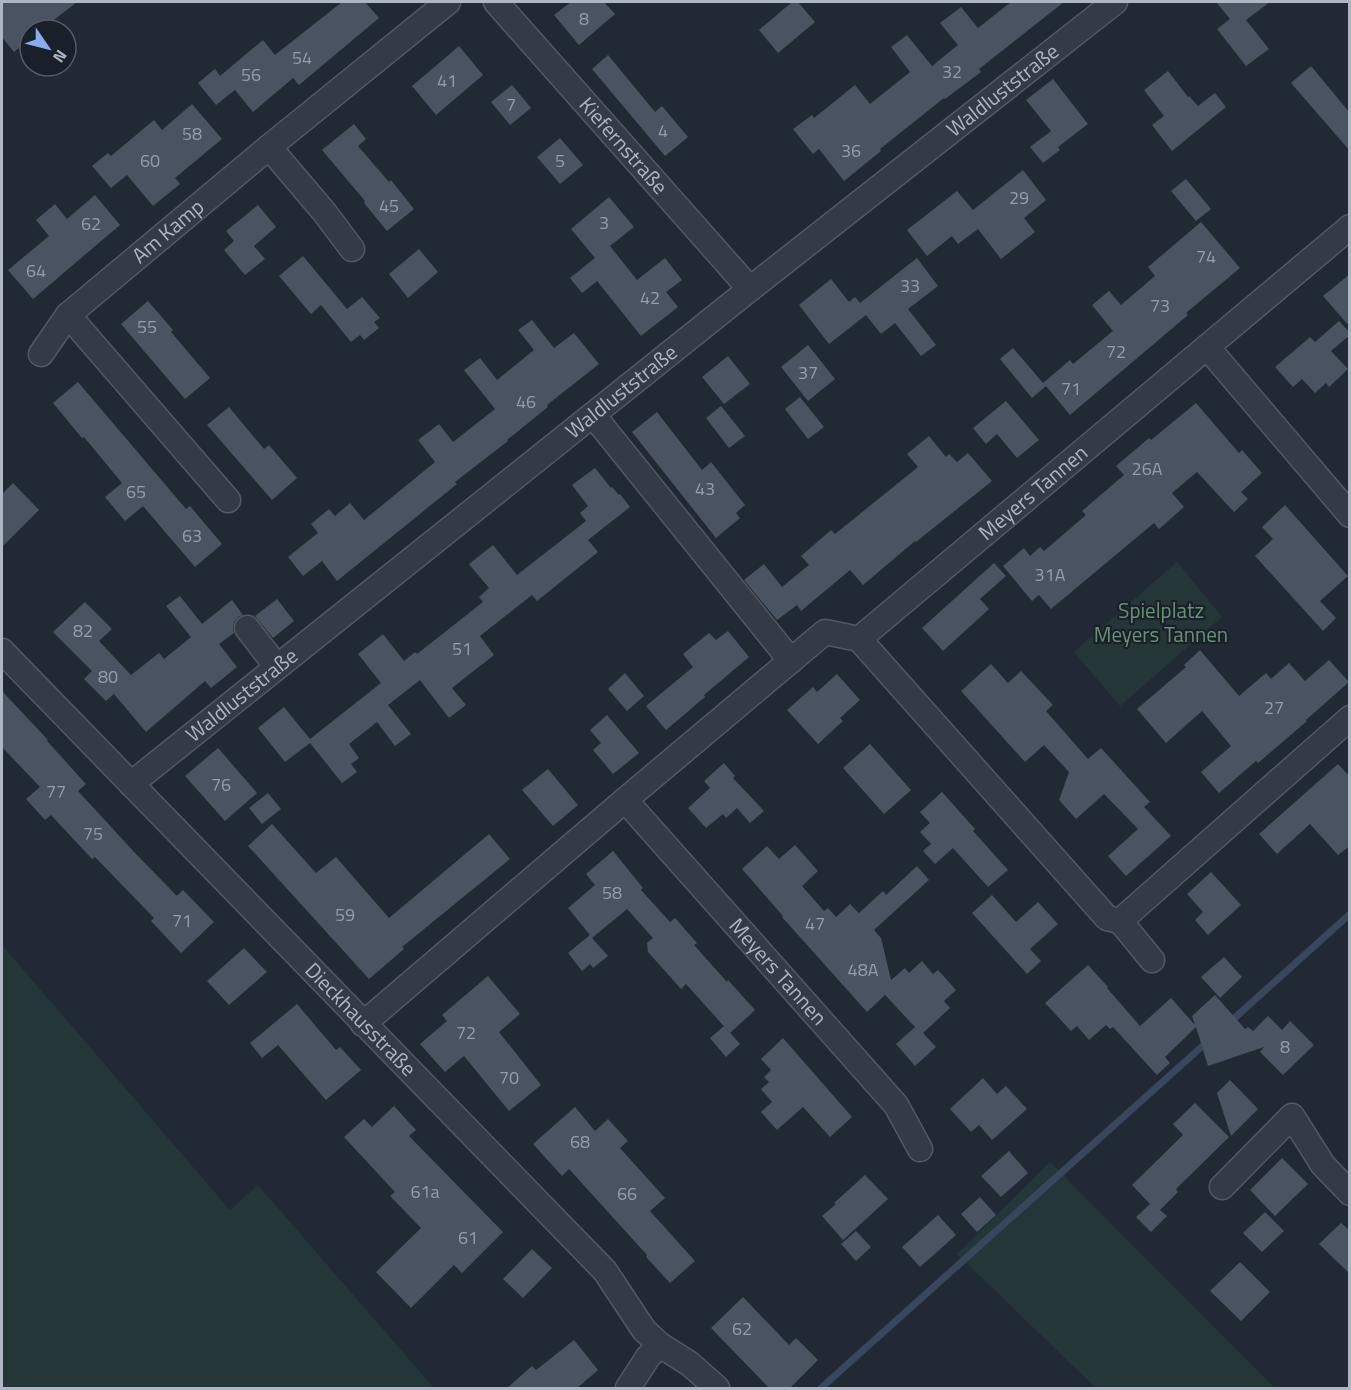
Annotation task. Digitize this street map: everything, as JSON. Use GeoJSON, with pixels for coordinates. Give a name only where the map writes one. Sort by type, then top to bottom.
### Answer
{"type":"FeatureCollection","features":[{"type":"Feature","properties":{"kind":"street","name":"Am Kamp"},"geometry":{"type":"LineString","coordinates":[[41,354],[68,315],[269,147],[448,2]]}},
{"type":"Feature","properties":{"kind":"street","name":"Kiefernstraße"},"geometry":{"type":"LineString","coordinates":[[493,2],[750,289]]}},
{"type":"Feature","properties":{"kind":"street","name":"Waldluststraße"},"geometry":{"type":"LineString","coordinates":[[131,784],[750,289],[1115,2]]}},
{"type":"Feature","properties":{"kind":"street"},"geometry":{"type":"LineString","coordinates":[[269,147],[352,249]]}},
{"type":"Feature","properties":{"kind":"street","name":"Meyers Tannen"},"geometry":{"type":"LineString","coordinates":[[859,639],[1350,227]]}},
{"type":"Feature","properties":{"kind":"street"},"geometry":{"type":"LineString","coordinates":[[68,315],[228,500]]}},
{"type":"Feature","properties":{"kind":"street"},"geometry":{"type":"LineString","coordinates":[[1207,347],[1350,515]]}},
{"type":"Feature","properties":{"kind":"street"},"geometry":{"type":"LineString","coordinates":[[593,415],[790,661]]}},
{"type":"Feature","properties":{"kind":"street"},"geometry":{"type":"LineString","coordinates":[[247,628],[277,667]]}},
{"type":"Feature","properties":{"kind":"street"},"geometry":{"type":"LineString","coordinates":[[363,1024],[825,632],[859,639],[1107,918],[1120,921],[1152,960]]}},
{"type":"Feature","properties":{"kind":"street","name":"Dieckhausstraße"},"geometry":{"type":"LineString","coordinates":[[2,651],[605,1271],[644,1330],[717,1389]]}},
{"type":"Feature","properties":{"kind":"street"},"geometry":{"type":"LineString","coordinates":[[1120,921],[1350,718]]}},
{"type":"Feature","properties":{"kind":"street","name":"Meyers Tannen"},"geometry":{"type":"LineString","coordinates":[[625,800],[896,1105],[920,1149]]}},
{"type":"Feature","properties":{"kind":"street"},"geometry":{"type":"LineString","coordinates":[[1222,1187],[1292,1116],[1323,1165],[1350,1193]]}},
{"type":"Feature","properties":{"kind":"street"},"geometry":{"type":"LineString","coordinates":[[628,1389],[648,1357],[660,1345]]}},
{"type":"Feature","properties":{"kind":"green space","name":"Spielplatz Meyers Tannen"},"geometry":{"type":"Polygon","coordinates":[[[1177,562],[1222,617],[1120,706],[1074,652],[1177,562]]]}},
{"type":"Feature","properties":{"kind":"green space"},"geometry":{"type":"Polygon","coordinates":[[[2,945],[230,1210],[258,1185],[434,1388],[2,1388],[2,945]]]}},
{"type":"Feature","properties":{"kind":"green space"},"geometry":{"type":"Polygon","coordinates":[[[1050,1162],[1275,1388],[1096,1388],[957,1254],[1050,1162]]]}},
{"type":"Feature","properties":{"kind":"building"},"geometry":{"type":"Polygon","coordinates":[[[2,2],[77,2],[56,18],[18,18],[18,49],[14,52],[2,37],[2,2]]]}},
{"type":"Feature","properties":{"kind":"building"},"geometry":{"type":"Polygon","coordinates":[[[342,2],[365,2],[379,18],[299,85],[293,78],[253,112],[235,90],[216,105],[198,83],[215,69],[220,76],[263,40],[275,55],[342,2]]]}},
{"type":"Feature","properties":{"kind":"building"},"geometry":{"type":"Polygon","coordinates":[[[571,2],[604,2],[615,14],[579,45],[554,15],[571,2]]]}},
{"type":"Feature","properties":{"kind":"building"},"geometry":{"type":"Polygon","coordinates":[[[792,2],[798,2],[815,22],[778,53],[759,30],[792,2]]]}},
{"type":"Feature","properties":{"kind":"building"},"geometry":{"type":"Polygon","coordinates":[[[1011,2],[1064,2],[979,69],[981,72],[880,149],[881,151],[844,181],[819,149],[813,154],[793,129],[812,115],[814,118],[855,85],[870,104],[910,72],[891,47],[907,35],[932,66],[958,45],[940,23],[961,7],[978,28],[1011,2]]]}},
{"type":"Feature","properties":{"kind":"building"},"geometry":{"type":"Polygon","coordinates":[[[1216,2],[1270,2],[1246,20],[1269,49],[1246,66],[1217,29],[1230,19],[1216,2]]]}},
{"type":"Feature","properties":{"kind":"building"},"geometry":{"type":"Polygon","coordinates":[[[459,46],[483,75],[436,115],[412,86],[459,46]]]}},
{"type":"Feature","properties":{"kind":"building"},"geometry":{"type":"Polygon","coordinates":[[[608,55],[655,112],[662,106],[688,137],[665,156],[592,69],[608,55]]]}},
{"type":"Feature","properties":{"kind":"building"},"geometry":{"type":"Polygon","coordinates":[[[1311,66],[1350,113],[1350,151],[1291,83],[1311,66]]]}},
{"type":"Feature","properties":{"kind":"building"},"geometry":{"type":"Polygon","coordinates":[[[1168,71],[1198,106],[1215,93],[1226,107],[1172,151],[1152,125],[1164,116],[1144,90],[1168,71]]]}},
{"type":"Feature","properties":{"kind":"building"},"geometry":{"type":"Polygon","coordinates":[[[1053,79],[1088,124],[1058,147],[1060,150],[1043,163],[1030,147],[1051,131],[1026,100],[1053,79]]]}},
{"type":"Feature","properties":{"kind":"building"},"geometry":{"type":"Polygon","coordinates":[[[512,85],[531,108],[510,125],[491,102],[512,85]]]}},
{"type":"Feature","properties":{"kind":"building"},"geometry":{"type":"Polygon","coordinates":[[[192,104],[222,139],[175,178],[180,184],[153,206],[127,175],[111,188],[92,166],[108,153],[111,156],[154,120],[162,130],[192,104]]]}},
{"type":"Feature","properties":{"kind":"building"},"geometry":{"type":"Polygon","coordinates":[[[354,124],[366,139],[358,146],[389,182],[391,180],[414,209],[387,231],[322,150],[354,124]]]}},
{"type":"Feature","properties":{"kind":"building"},"geometry":{"type":"Polygon","coordinates":[[[560,138],[583,165],[560,184],[537,157],[560,138]]]}},
{"type":"Feature","properties":{"kind":"building"},"geometry":{"type":"Polygon","coordinates":[[[1023,170],[1046,200],[1024,218],[1035,232],[1001,259],[978,229],[958,244],[952,236],[927,256],[907,230],[957,191],[973,210],[1023,170]]]}},
{"type":"Feature","properties":{"kind":"building"},"geometry":{"type":"Polygon","coordinates":[[[1186,179],[1211,209],[1196,221],[1171,191],[1186,179]]]}},
{"type":"Feature","properties":{"kind":"building"},"geometry":{"type":"Polygon","coordinates":[[[95,195],[120,225],[33,299],[8,270],[49,236],[36,220],[55,204],[67,219],[95,195]]]}},
{"type":"Feature","properties":{"kind":"building"},"geometry":{"type":"Polygon","coordinates":[[[609,197],[634,227],[610,246],[637,280],[665,258],[682,280],[666,292],[678,307],[641,336],[597,281],[582,293],[570,278],[595,258],[571,229],[609,197]]]}},
{"type":"Feature","properties":{"kind":"building"},"geometry":{"type":"Polygon","coordinates":[[[258,205],[276,227],[254,246],[265,259],[245,275],[224,250],[234,241],[226,231],[258,205]]]}},
{"type":"Feature","properties":{"kind":"building"},"geometry":{"type":"Polygon","coordinates":[[[1201,222],[1240,268],[1070,415],[1046,386],[1032,398],[1000,359],[1013,348],[1043,383],[1070,360],[1073,364],[1113,331],[1092,305],[1109,291],[1121,305],[1155,276],[1148,267],[1201,222]]]}},
{"type":"Feature","properties":{"kind":"building"},"geometry":{"type":"Polygon","coordinates":[[[419,249],[438,272],[408,298],[389,274],[419,249]]]}},
{"type":"Feature","properties":{"kind":"building"},"geometry":{"type":"Polygon","coordinates":[[[303,256],[347,309],[362,297],[380,318],[374,322],[379,328],[364,340],[360,335],[351,342],[321,305],[311,314],[279,276],[303,256]]]}},
{"type":"Feature","properties":{"kind":"building"},"geometry":{"type":"Polygon","coordinates":[[[917,258],[938,286],[908,309],[936,345],[921,356],[895,323],[881,334],[866,315],[829,344],[799,305],[831,279],[849,302],[855,297],[860,303],[917,258]]]}},
{"type":"Feature","properties":{"kind":"building"},"geometry":{"type":"Polygon","coordinates":[[[1350,274],[1350,327],[1323,296],[1350,274]]]}},
{"type":"Feature","properties":{"kind":"building"},"geometry":{"type":"Polygon","coordinates":[[[148,301],[210,378],[185,399],[121,324],[148,301]]]}},
{"type":"Feature","properties":{"kind":"building"},"geometry":{"type":"Polygon","coordinates":[[[532,320],[554,348],[574,333],[599,364],[547,405],[548,407],[508,441],[455,482],[457,484],[337,581],[322,561],[303,576],[288,557],[318,533],[311,524],[329,509],[335,516],[350,503],[364,520],[435,462],[418,440],[439,424],[453,442],[495,409],[464,370],[480,358],[497,380],[534,350],[518,330],[532,320]]]}},
{"type":"Feature","properties":{"kind":"building"},"geometry":{"type":"Polygon","coordinates":[[[1339,321],[1350,335],[1331,351],[1348,369],[1329,387],[1326,383],[1315,393],[1302,379],[1293,387],[1275,367],[1310,337],[1315,342],[1339,321]]]}},
{"type":"Feature","properties":{"kind":"building"},"geometry":{"type":"Polygon","coordinates":[[[808,345],[835,379],[808,401],[781,367],[808,345]]]}},
{"type":"Feature","properties":{"kind":"building"},"geometry":{"type":"Polygon","coordinates":[[[728,356],[750,384],[724,404],[702,377],[728,356]]]}},
{"type":"Feature","properties":{"kind":"building"},"geometry":{"type":"Polygon","coordinates":[[[78,382],[186,509],[190,506],[222,544],[195,567],[143,506],[125,521],[105,497],[122,483],[53,403],[78,382]]]}},
{"type":"Feature","properties":{"kind":"building"},"geometry":{"type":"Polygon","coordinates":[[[800,397],[824,427],[808,439],[785,409],[800,397]]]}},
{"type":"Feature","properties":{"kind":"building"},"geometry":{"type":"Polygon","coordinates":[[[1006,401],[1039,440],[1017,458],[997,434],[986,444],[973,428],[1006,401]]]}},
{"type":"Feature","properties":{"kind":"building"},"geometry":{"type":"Polygon","coordinates":[[[1196,403],[1239,453],[1242,450],[1262,473],[1241,492],[1248,499],[1234,512],[1197,472],[1172,493],[1184,507],[1159,529],[1154,523],[1051,609],[1039,595],[1032,601],[1003,566],[1024,548],[1030,556],[1040,547],[1044,551],[1086,515],[1082,511],[1124,475],[1116,466],[1196,403]]]}},
{"type":"Feature","properties":{"kind":"building"},"geometry":{"type":"Polygon","coordinates":[[[721,406],[745,436],[729,448],[706,418],[721,406]]]}},
{"type":"Feature","properties":{"kind":"building"},"geometry":{"type":"Polygon","coordinates":[[[229,407],[264,449],[269,445],[297,478],[272,500],[207,425],[229,407]]]}},
{"type":"Feature","properties":{"kind":"building"},"geometry":{"type":"Polygon","coordinates":[[[657,412],[702,470],[711,462],[745,505],[736,513],[740,518],[716,538],[632,432],[657,412]]]}},
{"type":"Feature","properties":{"kind":"building"},"geometry":{"type":"Polygon","coordinates":[[[929,436],[946,457],[949,454],[957,462],[968,453],[992,481],[863,585],[850,570],[801,611],[797,605],[777,620],[744,580],[764,564],[782,587],[809,565],[801,556],[831,530],[835,534],[918,467],[907,454],[929,436]]]}},
{"type":"Feature","properties":{"kind":"building"},"geometry":{"type":"Polygon","coordinates":[[[595,468],[630,507],[588,540],[598,552],[537,601],[532,595],[480,636],[494,655],[452,688],[466,705],[449,718],[420,680],[388,705],[411,734],[395,746],[377,722],[349,744],[359,758],[351,764],[357,772],[342,783],[310,743],[285,762],[258,728],[284,707],[310,739],[381,683],[358,654],[383,634],[404,661],[415,652],[417,654],[483,602],[479,597],[489,588],[469,564],[493,545],[517,575],[586,521],[580,513],[588,506],[572,485],[595,468]]]}},
{"type":"Feature","properties":{"kind":"building"},"geometry":{"type":"Polygon","coordinates":[[[13,483],[39,510],[2,547],[2,494],[13,483]]]}},
{"type":"Feature","properties":{"kind":"building"},"geometry":{"type":"Polygon","coordinates":[[[1285,505],[1348,576],[1320,601],[1336,618],[1323,631],[1255,556],[1273,539],[1262,527],[1285,505]]]}},
{"type":"Feature","properties":{"kind":"building"},"geometry":{"type":"Polygon","coordinates":[[[994,563],[1006,576],[980,599],[989,609],[943,651],[922,628],[994,563]]]}},
{"type":"Feature","properties":{"kind":"building"},"geometry":{"type":"Polygon","coordinates":[[[180,596],[202,624],[232,600],[243,615],[234,622],[234,633],[219,644],[237,667],[211,688],[205,681],[146,732],[114,694],[106,701],[84,679],[92,671],[53,632],[85,602],[112,629],[99,641],[131,675],[159,653],[164,659],[191,637],[166,606],[180,596]]]}},
{"type":"Feature","properties":{"kind":"building"},"geometry":{"type":"Polygon","coordinates":[[[277,599],[294,621],[273,638],[255,616],[277,599]]]}},
{"type":"Feature","properties":{"kind":"building"},"geometry":{"type":"Polygon","coordinates":[[[728,631],[749,657],[666,730],[646,706],[693,667],[683,654],[709,633],[716,640],[728,631]]]}},
{"type":"Feature","properties":{"kind":"building"},"geometry":{"type":"Polygon","coordinates":[[[1200,650],[1239,696],[1266,673],[1271,679],[1289,663],[1305,681],[1329,660],[1349,682],[1258,763],[1256,761],[1219,793],[1201,772],[1231,746],[1202,711],[1166,743],[1137,709],[1186,667],[1184,665],[1200,650]]]}},
{"type":"Feature","properties":{"kind":"building"},"geometry":{"type":"Polygon","coordinates":[[[991,664],[1008,683],[1021,671],[1053,705],[1046,711],[1088,759],[1101,748],[1150,802],[1144,807],[1171,836],[1126,876],[1108,856],[1138,829],[1104,794],[1076,819],[1059,800],[1069,772],[1044,745],[1025,762],[961,691],[991,664]]]}},
{"type":"Feature","properties":{"kind":"building"},"geometry":{"type":"Polygon","coordinates":[[[625,673],[644,696],[627,711],[608,689],[625,673]]]}},
{"type":"Feature","properties":{"kind":"building"},"geometry":{"type":"Polygon","coordinates":[[[837,674],[860,700],[840,718],[843,721],[818,744],[787,710],[813,687],[817,692],[837,674]]]}},
{"type":"Feature","properties":{"kind":"building"},"geometry":{"type":"Polygon","coordinates":[[[2,691],[86,784],[78,791],[177,896],[183,890],[214,922],[181,953],[151,921],[154,918],[95,857],[92,859],[51,815],[45,820],[26,799],[40,787],[2,747],[2,691]]]}},
{"type":"Feature","properties":{"kind":"building"},"geometry":{"type":"Polygon","coordinates":[[[607,715],[639,753],[613,774],[593,750],[601,743],[590,730],[607,715]]]}},
{"type":"Feature","properties":{"kind":"building"},"geometry":{"type":"Polygon","coordinates":[[[870,744],[911,790],[884,814],[843,768],[870,744]]]}},
{"type":"Feature","properties":{"kind":"building"},"geometry":{"type":"Polygon","coordinates":[[[218,748],[257,793],[225,821],[185,776],[218,748]]]}},
{"type":"Feature","properties":{"kind":"building"},"geometry":{"type":"Polygon","coordinates":[[[724,763],[735,776],[733,778],[764,811],[750,823],[737,808],[726,818],[723,814],[706,828],[688,808],[710,788],[704,781],[724,763]]]}},
{"type":"Feature","properties":{"kind":"building"},"geometry":{"type":"Polygon","coordinates":[[[1338,764],[1350,777],[1350,846],[1338,855],[1310,824],[1277,854],[1259,834],[1338,764]]]}},
{"type":"Feature","properties":{"kind":"building"},"geometry":{"type":"Polygon","coordinates":[[[548,769],[578,805],[553,826],[522,790],[548,769]]]}},
{"type":"Feature","properties":{"kind":"building"},"geometry":{"type":"Polygon","coordinates":[[[942,792],[1008,870],[988,887],[953,848],[935,864],[923,851],[931,844],[920,832],[930,823],[920,812],[942,792]]]}},
{"type":"Feature","properties":{"kind":"building"},"geometry":{"type":"Polygon","coordinates":[[[268,793],[281,809],[262,824],[249,808],[268,793]]]}},
{"type":"Feature","properties":{"kind":"building"},"geometry":{"type":"Polygon","coordinates":[[[272,824],[316,873],[336,857],[389,918],[489,834],[510,859],[402,947],[404,949],[369,979],[248,846],[272,824]]]}},
{"type":"Feature","properties":{"kind":"building"},"geometry":{"type":"Polygon","coordinates":[[[795,845],[818,871],[802,886],[824,911],[828,908],[836,917],[850,904],[859,913],[883,891],[886,895],[917,866],[929,880],[874,930],[881,938],[891,980],[905,968],[909,973],[922,961],[933,974],[938,970],[956,990],[944,1001],[950,1008],[923,1033],[936,1047],[915,1066],[896,1044],[915,1027],[885,995],[867,1012],[742,869],[767,846],[779,859],[795,845]]]}},
{"type":"Feature","properties":{"kind":"building"},"geometry":{"type":"Polygon","coordinates":[[[613,851],[643,888],[641,890],[670,922],[675,918],[697,943],[694,945],[755,1010],[730,1033],[686,984],[681,989],[648,952],[647,943],[653,938],[627,909],[592,938],[608,956],[593,968],[590,964],[582,971],[568,953],[590,935],[568,908],[595,885],[586,874],[613,851]]]}},
{"type":"Feature","properties":{"kind":"building"},"geometry":{"type":"Polygon","coordinates":[[[1211,872],[1241,905],[1208,935],[1195,920],[1203,912],[1187,894],[1211,872]]]}},
{"type":"Feature","properties":{"kind":"building"},"geometry":{"type":"Polygon","coordinates":[[[992,895],[1016,922],[1038,902],[1058,924],[1030,949],[1041,961],[1027,974],[972,913],[992,895]]]}},
{"type":"Feature","properties":{"kind":"building"},"geometry":{"type":"Polygon","coordinates":[[[244,948],[267,972],[229,1005],[207,981],[244,948]]]}},
{"type":"Feature","properties":{"kind":"building"},"geometry":{"type":"Polygon","coordinates":[[[1224,957],[1242,977],[1220,998],[1201,977],[1224,957]]]}},
{"type":"Feature","properties":{"kind":"building"},"geometry":{"type":"Polygon","coordinates":[[[1088,965],[1140,1026],[1171,998],[1195,1025],[1192,1016],[1215,995],[1245,1029],[1248,1027],[1253,1031],[1268,1016],[1282,1030],[1290,1021],[1314,1045],[1283,1075],[1260,1052],[1264,1047],[1208,1066],[1196,1027],[1165,1057],[1170,1063],[1157,1075],[1113,1027],[1110,1029],[1106,1025],[1089,1040],[1077,1026],[1071,1031],[1045,1003],[1088,965]]]}},
{"type":"Feature","properties":{"kind":"building"},"geometry":{"type":"Polygon","coordinates":[[[488,976],[520,1014],[499,1032],[541,1085],[509,1111],[464,1056],[445,1072],[420,1044],[447,1021],[442,1015],[488,976]]]}},
{"type":"Feature","properties":{"kind":"building"},"geometry":{"type":"Polygon","coordinates":[[[297,1004],[336,1050],[340,1047],[361,1070],[326,1100],[278,1045],[262,1058],[250,1043],[297,1004]]]}},
{"type":"Feature","properties":{"kind":"building"},"geometry":{"type":"Polygon","coordinates":[[[724,1026],[740,1044],[726,1057],[710,1038],[724,1026]]]}},
{"type":"Feature","properties":{"kind":"building"},"geometry":{"type":"Polygon","coordinates":[[[783,1038],[852,1117],[830,1137],[803,1107],[777,1130],[761,1112],[772,1102],[761,1089],[769,1082],[764,1077],[771,1070],[761,1059],[783,1038]]]}},
{"type":"Feature","properties":{"kind":"building"},"geometry":{"type":"Polygon","coordinates":[[[983,1078],[997,1094],[1006,1086],[1027,1109],[992,1140],[979,1125],[971,1132],[950,1109],[983,1078]]]}},
{"type":"Feature","properties":{"kind":"building"},"geometry":{"type":"Polygon","coordinates":[[[1230,1080],[1258,1109],[1231,1136],[1217,1093],[1230,1080]]]}},
{"type":"Feature","properties":{"kind":"building"},"geometry":{"type":"Polygon","coordinates":[[[1195,1103],[1229,1137],[1176,1189],[1178,1192],[1160,1210],[1167,1216],[1151,1232],[1136,1217],[1150,1204],[1132,1185],[1183,1135],[1173,1124],[1195,1103]]]}},
{"type":"Feature","properties":{"kind":"building"},"geometry":{"type":"Polygon","coordinates":[[[394,1106],[416,1130],[409,1136],[503,1232],[462,1273],[454,1265],[411,1308],[376,1272],[421,1228],[390,1196],[395,1192],[344,1137],[364,1119],[372,1127],[394,1106]]]}},
{"type":"Feature","properties":{"kind":"building"},"geometry":{"type":"Polygon","coordinates":[[[575,1107],[595,1131],[608,1119],[628,1141],[620,1148],[665,1198],[650,1211],[695,1261],[670,1283],[569,1169],[562,1176],[533,1144],[575,1107]]]}},
{"type":"Feature","properties":{"kind":"building"},"geometry":{"type":"Polygon","coordinates":[[[1009,1151],[1028,1173],[1001,1197],[981,1176],[1009,1151]]]}},
{"type":"Feature","properties":{"kind":"building"},"geometry":{"type":"Polygon","coordinates":[[[1282,1158],[1308,1184],[1275,1216],[1250,1190],[1282,1158]]]}},
{"type":"Feature","properties":{"kind":"building"},"geometry":{"type":"Polygon","coordinates":[[[865,1175],[888,1199],[843,1240],[822,1216],[865,1175]]]}},
{"type":"Feature","properties":{"kind":"building"},"geometry":{"type":"Polygon","coordinates":[[[980,1197],[996,1215],[977,1232],[961,1214],[980,1197]]]}},
{"type":"Feature","properties":{"kind":"building"},"geometry":{"type":"Polygon","coordinates":[[[1265,1212],[1284,1231],[1262,1252],[1243,1233],[1265,1212]]]}},
{"type":"Feature","properties":{"kind":"building"},"geometry":{"type":"Polygon","coordinates":[[[938,1215],[956,1235],[920,1267],[902,1247],[938,1215]]]}},
{"type":"Feature","properties":{"kind":"building"},"geometry":{"type":"Polygon","coordinates":[[[1341,1223],[1350,1231],[1350,1274],[1319,1244],[1341,1223]]]}},
{"type":"Feature","properties":{"kind":"building"},"geometry":{"type":"Polygon","coordinates":[[[856,1231],[871,1247],[856,1261],[841,1244],[856,1231]]]}},
{"type":"Feature","properties":{"kind":"building"},"geometry":{"type":"Polygon","coordinates":[[[532,1249],[552,1268],[523,1298],[503,1279],[532,1249]]]}},
{"type":"Feature","properties":{"kind":"building"},"geometry":{"type":"Polygon","coordinates":[[[1240,1262],[1270,1292],[1241,1321],[1210,1291],[1240,1262]]]}},
{"type":"Feature","properties":{"kind":"building"},"geometry":{"type":"Polygon","coordinates":[[[743,1297],[789,1345],[796,1338],[818,1360],[789,1389],[770,1389],[711,1328],[743,1297]]]}},
{"type":"Feature","properties":{"kind":"building"},"geometry":{"type":"Polygon","coordinates":[[[574,1340],[598,1370],[576,1389],[506,1389],[532,1366],[536,1370],[574,1340]]]}},
{"type":"Feature","properties":{"kind":"waterway"},"geometry":{"type":"LineString","coordinates":[[1229,1023],[1350,914]]}},
{"type":"Feature","properties":{"kind":"waterway"},"geometry":{"type":"LineString","coordinates":[[821,1388],[1207,1042]]}}]}
